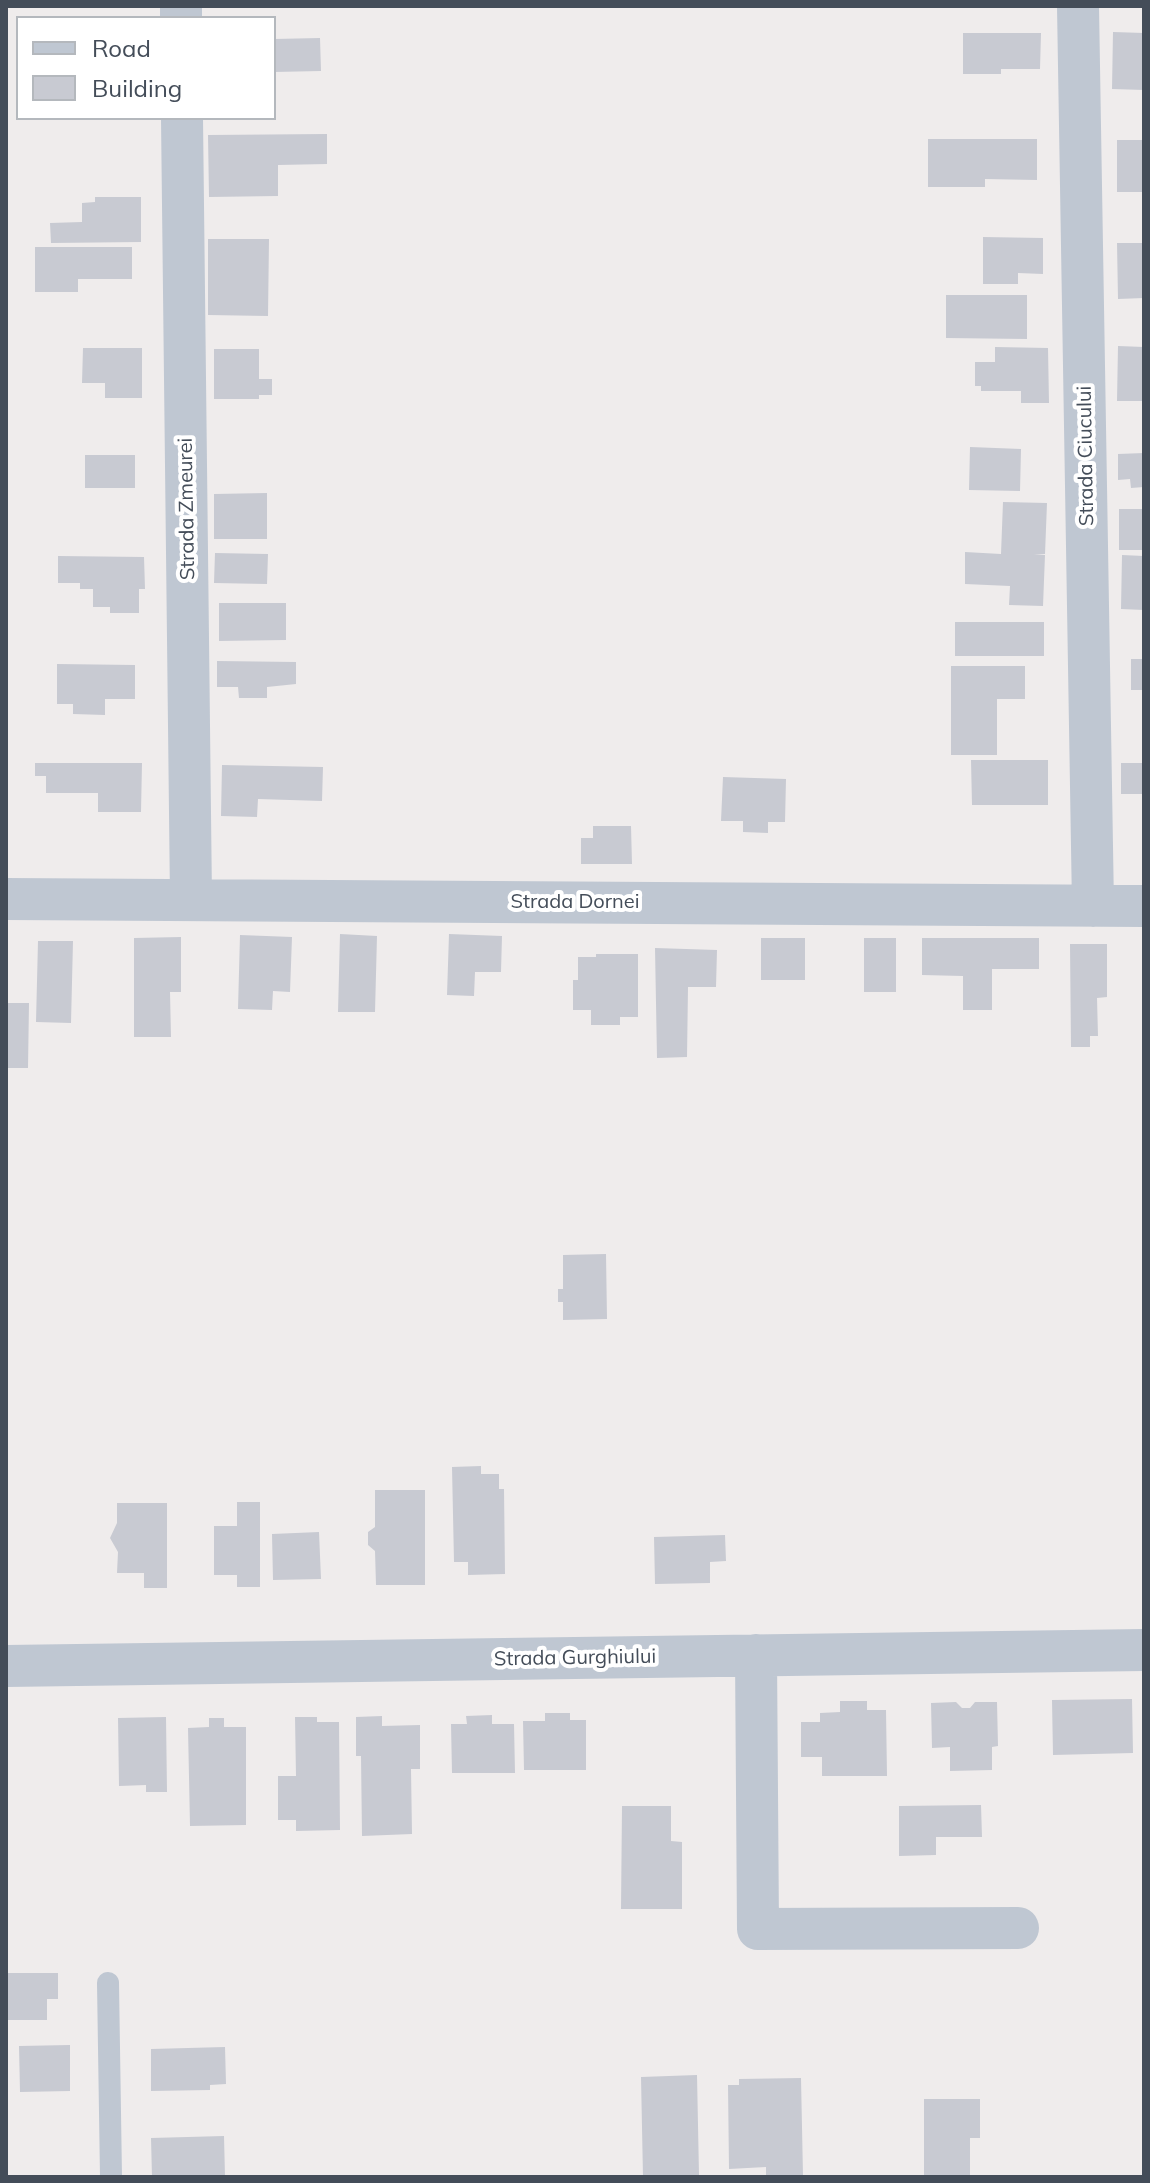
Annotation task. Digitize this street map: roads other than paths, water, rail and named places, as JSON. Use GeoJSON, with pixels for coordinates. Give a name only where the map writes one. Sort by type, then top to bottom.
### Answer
{"type":"FeatureCollection","features":[{"type":"Feature","properties":{"kind":"street","name":"Strada Ciucului"},"geometry":{"type":"LineString","coordinates":[[1078,6],[1093,906]]}},
{"type":"Feature","properties":{"kind":"street","name":"Strada Zmeurei"},"geometry":{"type":"LineString","coordinates":[[182,120],[191,899]]}},
{"type":"Feature","properties":{"kind":"street","name":"Strada Dornei"},"geometry":{"type":"LineString","coordinates":[[6,899],[1144,906]]}},
{"type":"Feature","properties":{"kind":"street","name":"Strada Gurghiului"},"geometry":{"type":"LineString","coordinates":[[6,1666],[1144,1650]]}},
{"type":"Feature","properties":{"kind":"street"},"geometry":{"type":"LineString","coordinates":[[756,1655],[758,1929],[1018,1928]]}},
{"type":"Feature","properties":{"kind":"lane"},"geometry":{"type":"LineString","coordinates":[[108,1983],[111,2177]]}}]}
